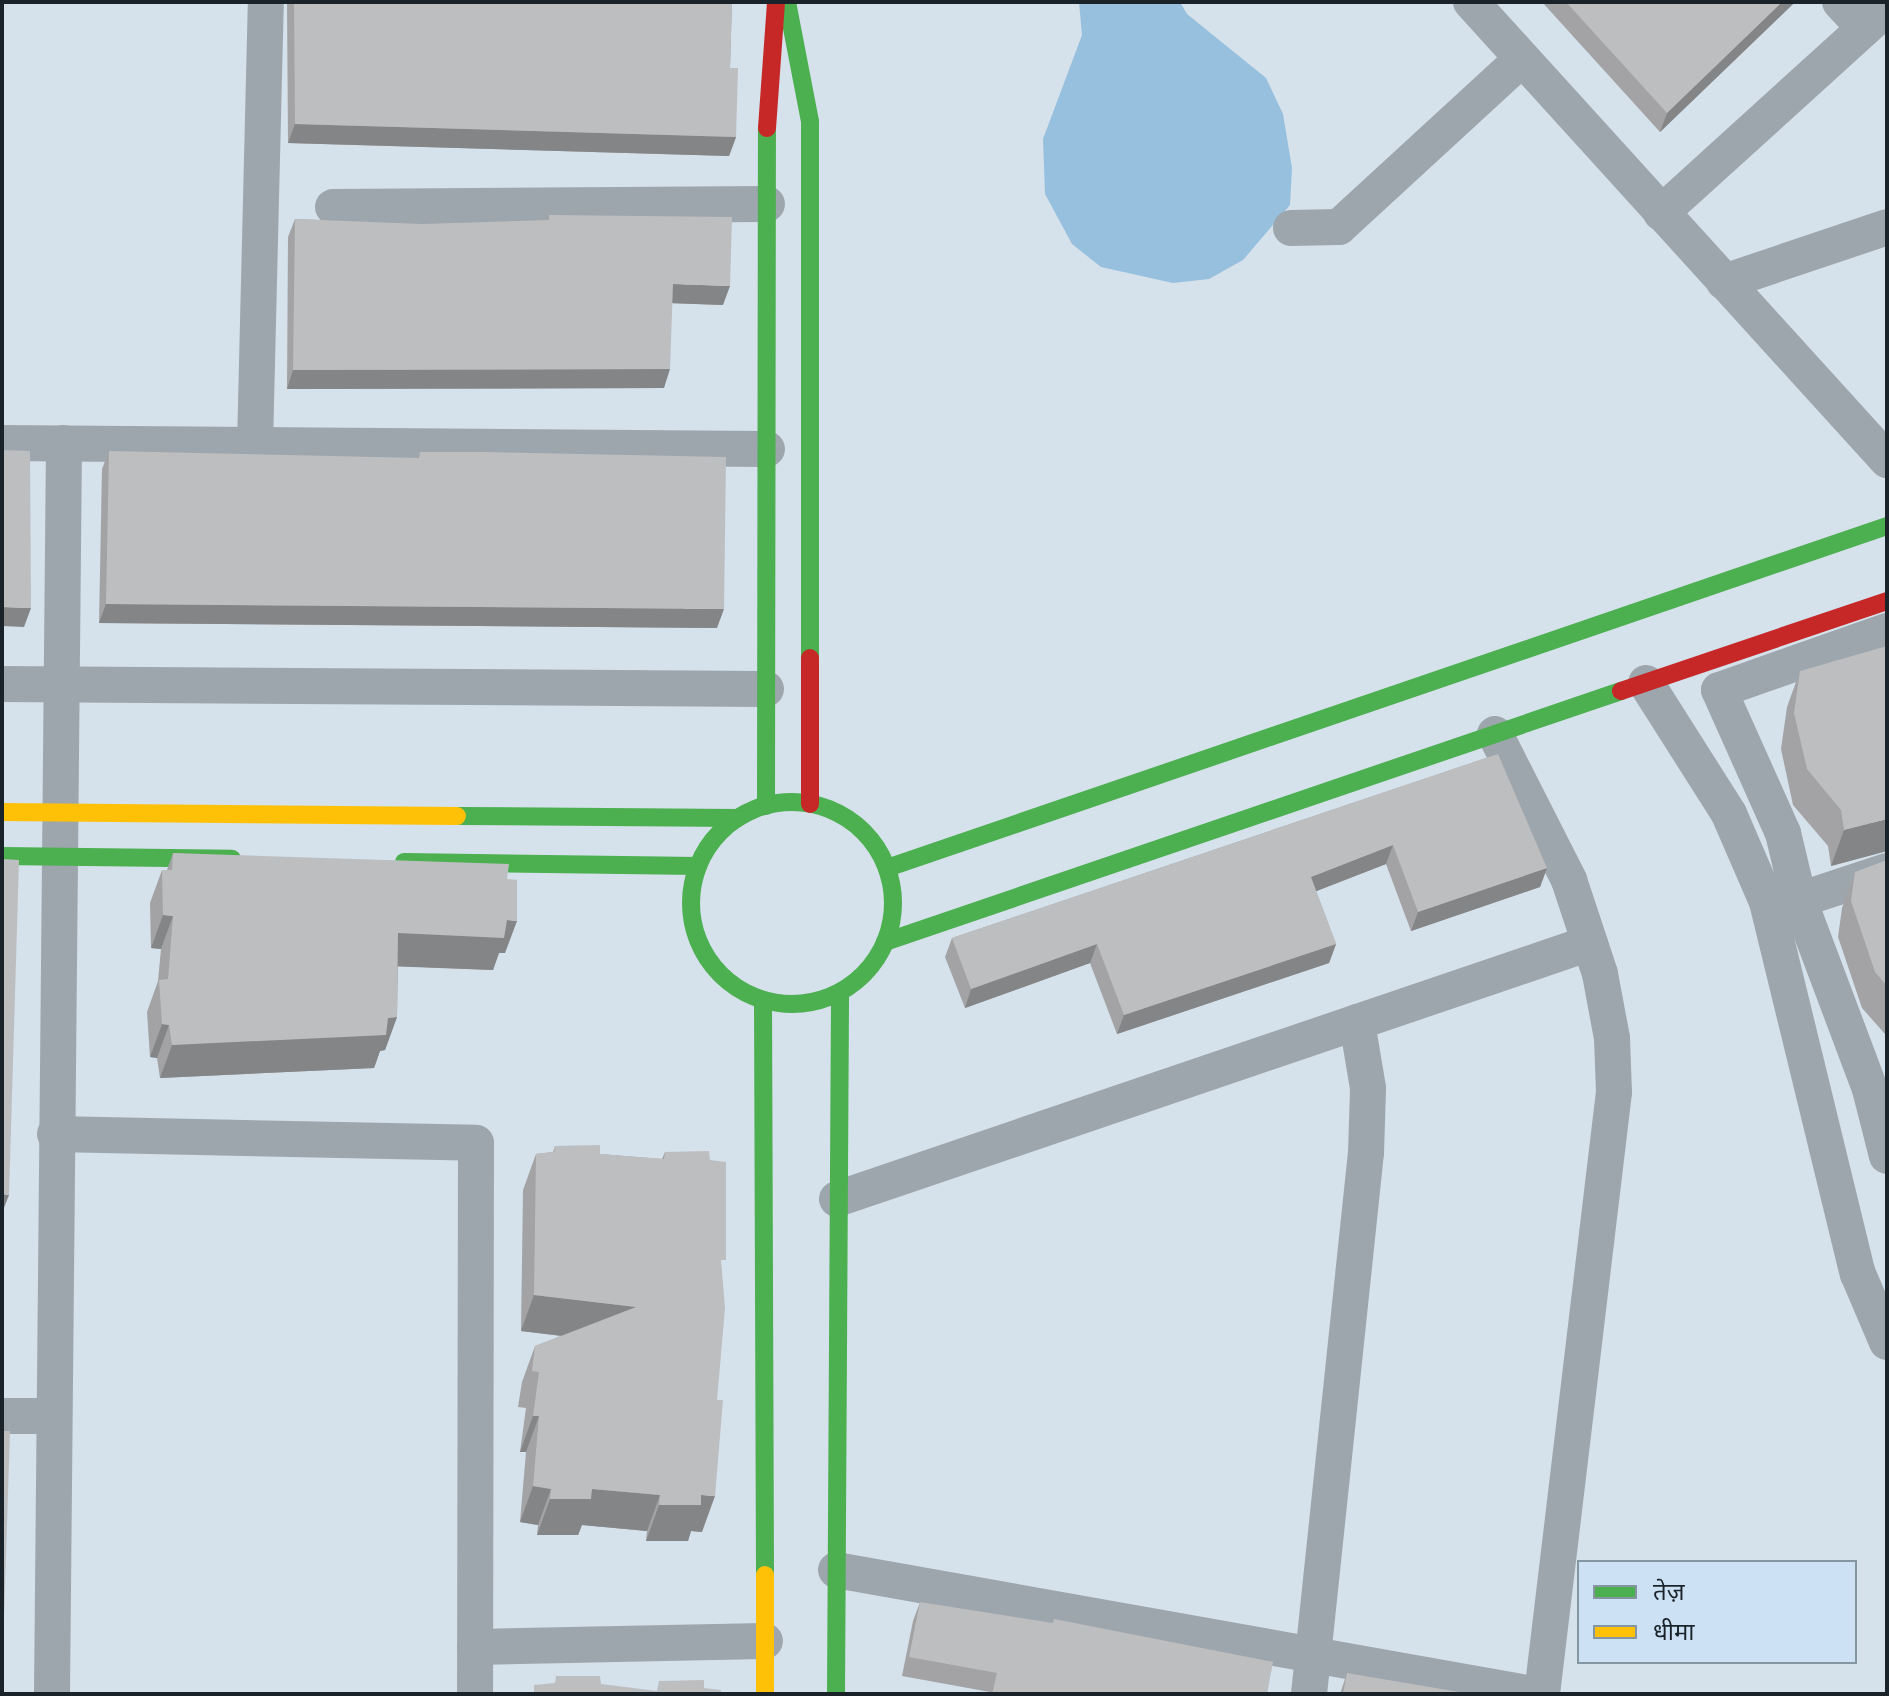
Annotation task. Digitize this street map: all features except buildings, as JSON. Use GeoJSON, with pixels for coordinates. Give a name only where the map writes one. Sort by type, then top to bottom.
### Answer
{"type":"FeatureCollection","features":[{"type":"Feature","properties":{"kind":"street"},"geometry":{"type":"LineString","coordinates":[[255,445],[266,2]]}},
{"type":"Feature","properties":{"kind":"street"},"geometry":{"type":"LineString","coordinates":[[766,806],[767,116],[776,2]]}},
{"type":"Feature","properties":{"kind":"street"},"geometry":{"type":"LineString","coordinates":[[787,2],[810,122],[810,804]]}},
{"type":"Feature","properties":{"kind":"street"},"geometry":{"type":"LineString","coordinates":[[1471,2],[1887,460]]}},
{"type":"Feature","properties":{"kind":"street"},"geometry":{"type":"LineString","coordinates":[[1661,213],[1875,18],[1840,2]]}},
{"type":"Feature","properties":{"kind":"street"},"geometry":{"type":"LineString","coordinates":[[1291,228],[1339,227],[1522,59]]}},
{"type":"Feature","properties":{"kind":"street"},"geometry":{"type":"LineString","coordinates":[[333,207],[767,204]]}},
{"type":"Feature","properties":{"kind":"street"},"geometry":{"type":"LineString","coordinates":[[1724,282],[1887,227]]}},
{"type":"Feature","properties":{"kind":"street"},"geometry":{"type":"LineString","coordinates":[[2,443],[767,449]]}},
{"type":"Feature","properties":{"kind":"street"},"geometry":{"type":"LineString","coordinates":[[52,1694],[57,813],[64,443]]}},
{"type":"Feature","properties":{"kind":"street"},"geometry":{"type":"LineString","coordinates":[[887,868],[1887,526]]}},
{"type":"Feature","properties":{"kind":"street"},"geometry":{"type":"LineString","coordinates":[[885,942],[1887,601]]}},
{"type":"Feature","properties":{"kind":"street"},"geometry":{"type":"LineString","coordinates":[[1887,631],[1719,690],[1783,833],[1799,900],[1879,1087],[1887,1156]]}},
{"type":"Feature","properties":{"kind":"street"},"geometry":{"type":"LineString","coordinates":[[1646,683],[1729,814],[1767,902],[1858,1274],[1887,1342]]}},
{"type":"Feature","properties":{"kind":"street"},"geometry":{"type":"LineString","coordinates":[[2,684],[766,689]]}},
{"type":"Feature","properties":{"kind":"street"},"geometry":{"type":"LineString","coordinates":[[1495,734],[1569,880],[1590,943],[1612,1038],[1614,1092],[1542,1694]]}},
{"type":"Feature","properties":{"kind":"street"},"geometry":{"type":"LineString","coordinates":[[810,804],[848,818],[872,840],[887,868],[894,900],[885,942],[876,961],[840,992],[820,1002],[785,1005],[763,1000],[722,978],[701,951],[690,917],[698,866],[705,850],[738,818],[766,806],[810,804]]}},
{"type":"Feature","properties":{"kind":"street"},"geometry":{"type":"LineString","coordinates":[[2,812],[738,818]]}},
{"type":"Feature","properties":{"kind":"street"},"geometry":{"type":"LineString","coordinates":[[2,856],[245,859]]}},
{"type":"Feature","properties":{"kind":"street"},"geometry":{"type":"LineString","coordinates":[[385,861],[698,866]]}},
{"type":"Feature","properties":{"kind":"street"},"geometry":{"type":"LineString","coordinates":[[1799,900],[1887,871]]}},
{"type":"Feature","properties":{"kind":"street"},"geometry":{"type":"LineString","coordinates":[[837,1199],[1590,943]]}},
{"type":"Feature","properties":{"kind":"street"},"geometry":{"type":"LineString","coordinates":[[836,1694],[840,992]]}},
{"type":"Feature","properties":{"kind":"street"},"geometry":{"type":"LineString","coordinates":[[763,1000],[765,1694]]}},
{"type":"Feature","properties":{"kind":"street"},"geometry":{"type":"LineString","coordinates":[[1309,1694],[1317,1656],[1366,1153],[1368,1088],[1357,1022]]}},
{"type":"Feature","properties":{"kind":"street"},"geometry":{"type":"LineString","coordinates":[[55,1134],[476,1143],[475,1694]]}},
{"type":"Feature","properties":{"kind":"street"},"geometry":{"type":"LineString","coordinates":[[2,1416],[53,1416]]}},
{"type":"Feature","properties":{"kind":"street"},"geometry":{"type":"LineString","coordinates":[[836,1570],[1533,1694]]}},
{"type":"Feature","properties":{"kind":"street"},"geometry":{"type":"LineString","coordinates":[[475,1647],[765,1641]]}},
{"type":"Feature","properties":{"kind":"water"},"geometry":{"type":"Polygon","coordinates":[[[1079,2],[1180,2],[1187,14],[1266,78],[1283,114],[1292,168],[1290,205],[1243,260],[1209,279],[1173,283],[1101,267],[1072,244],[1045,194],[1043,139],[1082,35],[1079,2]]]}},
{"type":"Feature","properties":{"kind":"traffic: fast"},"geometry":{"type":"LineString","coordinates":[[787,2],[810,122],[810,658]]}},
{"type":"Feature","properties":{"kind":"traffic: fast"},"geometry":{"type":"LineString","coordinates":[[766,806],[767,128]]}},
{"type":"Feature","properties":{"kind":"traffic: fast"},"geometry":{"type":"LineString","coordinates":[[887,868],[1887,526]]}},
{"type":"Feature","properties":{"kind":"traffic: fast"},"geometry":{"type":"LineString","coordinates":[[885,942],[1621,691]]}},
{"type":"Feature","properties":{"kind":"traffic: fast"},"geometry":{"type":"LineString","coordinates":[[792,802],[831,810],[864,831],[885,864],[893,903],[885,942],[864,975],[831,996],[792,1004],[753,996],[720,975],[699,942],[691,903],[699,864],[720,831],[753,810],[792,802]]}},
{"type":"Feature","properties":{"kind":"traffic: fast"},"geometry":{"type":"LineString","coordinates":[[457,816],[738,818]]}},
{"type":"Feature","properties":{"kind":"traffic: fast"},"geometry":{"type":"LineString","coordinates":[[2,856],[232,859]]}},
{"type":"Feature","properties":{"kind":"traffic: fast"},"geometry":{"type":"LineString","coordinates":[[404,862],[698,866]]}},
{"type":"Feature","properties":{"kind":"traffic: fast"},"geometry":{"type":"LineString","coordinates":[[836,1694],[840,992]]}},
{"type":"Feature","properties":{"kind":"traffic: fast"},"geometry":{"type":"LineString","coordinates":[[763,1000],[765,1575]]}},
{"type":"Feature","properties":{"kind":"traffic: slow"},"geometry":{"type":"LineString","coordinates":[[2,812],[457,816]]}},
{"type":"Feature","properties":{"kind":"traffic: slow"},"geometry":{"type":"LineString","coordinates":[[765,1575],[765,1694]]}},
{"type":"Feature","properties":{"kind":"traffic: jam"},"geometry":{"type":"LineString","coordinates":[[767,128],[776,2]]}},
{"type":"Feature","properties":{"kind":"traffic: jam"},"geometry":{"type":"LineString","coordinates":[[1621,691],[1887,601]]}},
{"type":"Feature","properties":{"kind":"traffic: jam"},"geometry":{"type":"LineString","coordinates":[[810,658],[810,804]]}}]}
